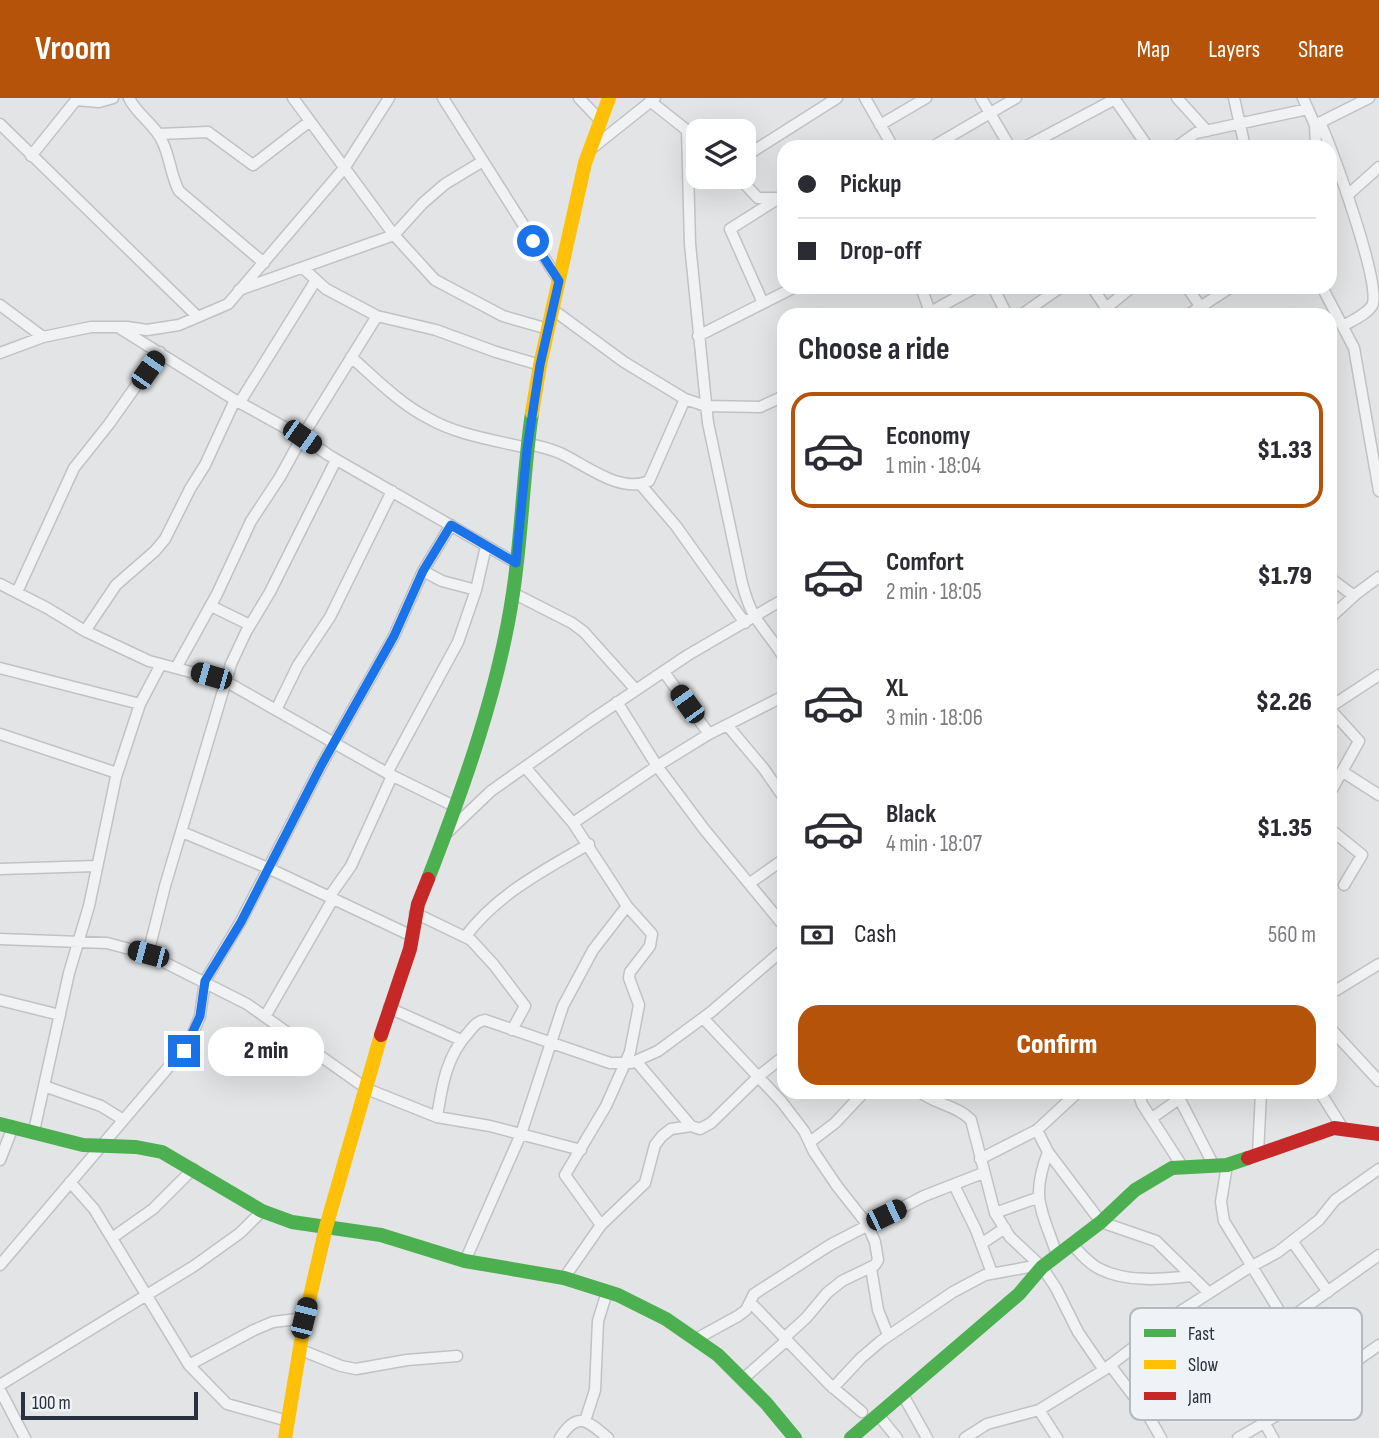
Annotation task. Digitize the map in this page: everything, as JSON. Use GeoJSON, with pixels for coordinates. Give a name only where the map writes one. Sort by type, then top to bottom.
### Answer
{"type":"FeatureCollection","features":[{"type":"Feature","properties":{"kind":"street"},"geometry":{"type":"LineString","coordinates":[[31,156],[76,100],[99,102],[113,98]]}},
{"type":"Feature","properties":{"kind":"street"},"geometry":{"type":"LineString","coordinates":[[129,98],[132,106],[158,134],[179,191],[264,263]]}},
{"type":"Feature","properties":{"kind":"street"},"geometry":{"type":"LineString","coordinates":[[293,98],[394,234],[435,280],[503,316],[548,329]]}},
{"type":"Feature","properties":{"kind":"street"},"geometry":{"type":"LineString","coordinates":[[0,353],[43,337],[91,327],[147,330],[179,325],[228,304],[345,167],[389,98]]}},
{"type":"Feature","properties":{"kind":"street"},"geometry":{"type":"LineString","coordinates":[[443,98],[559,281]]}},
{"type":"Feature","properties":{"kind":"street"},"geometry":{"type":"LineString","coordinates":[[579,98],[599,119]]}},
{"type":"Feature","properties":{"kind":"street"},"geometry":{"type":"LineString","coordinates":[[285,1438],[304,1318],[326,1227],[412,936],[415,913],[456,807],[496,679],[513,593],[527,446],[540,365],[589,150],[609,98]]}},
{"type":"Feature","properties":{"kind":"street"},"geometry":{"type":"LineString","coordinates":[[756,149],[837,98]]}},
{"type":"Feature","properties":{"kind":"street"},"geometry":{"type":"LineString","coordinates":[[865,98],[889,140]]}},
{"type":"Feature","properties":{"kind":"street"},"geometry":{"type":"LineString","coordinates":[[880,125],[926,98]]}},
{"type":"Feature","properties":{"kind":"street"},"geometry":{"type":"LineString","coordinates":[[981,98],[1006,140]]}},
{"type":"Feature","properties":{"kind":"street"},"geometry":{"type":"LineString","coordinates":[[944,140],[1016,98]]}},
{"type":"Feature","properties":{"kind":"street"},"geometry":{"type":"LineString","coordinates":[[1177,98],[1207,131]]}},
{"type":"Feature","properties":{"kind":"street"},"geometry":{"type":"LineString","coordinates":[[1234,98],[1244,140]]}},
{"type":"Feature","properties":{"kind":"street"},"geometry":{"type":"LineString","coordinates":[[1318,124],[1369,98]]}},
{"type":"Feature","properties":{"kind":"street"},"geometry":{"type":"LineString","coordinates":[[589,150],[652,99],[686,129]]}},
{"type":"Feature","properties":{"kind":"street"},"geometry":{"type":"LineString","coordinates":[[1038,140],[1115,99],[1143,140]]}},
{"type":"Feature","properties":{"kind":"street"},"geometry":{"type":"LineString","coordinates":[[1185,140],[1207,131],[1241,124],[1306,104],[1325,140]]}},
{"type":"Feature","properties":{"kind":"street"},"geometry":{"type":"LineString","coordinates":[[158,134],[208,132],[253,164],[310,121]]}},
{"type":"Feature","properties":{"kind":"street"},"geometry":{"type":"LineString","coordinates":[[0,124],[198,317]]}},
{"type":"Feature","properties":{"kind":"street"},"geometry":{"type":"LineString","coordinates":[[1316,140],[1318,124]]}},
{"type":"Feature","properties":{"kind":"street"},"geometry":{"type":"LineString","coordinates":[[239,290],[394,234],[423,202],[445,184],[483,161]]}},
{"type":"Feature","properties":{"kind":"street"},"geometry":{"type":"LineString","coordinates":[[1337,165],[1350,193],[1377,296],[1368,311],[1337,323],[1354,348],[1374,421],[1379,491]]}},
{"type":"Feature","properties":{"kind":"street"},"geometry":{"type":"LineString","coordinates":[[1350,193],[1379,167]]}},
{"type":"Feature","properties":{"kind":"street"},"geometry":{"type":"LineString","coordinates":[[689,189],[690,244],[706,406],[750,620]]}},
{"type":"Feature","properties":{"kind":"street"},"geometry":{"type":"LineString","coordinates":[[749,189],[758,198],[777,198]]}},
{"type":"Feature","properties":{"kind":"street"},"geometry":{"type":"LineString","coordinates":[[763,303],[730,229],[777,201]]}},
{"type":"Feature","properties":{"kind":"street"},"geometry":{"type":"LineString","coordinates":[[303,268],[326,289],[377,316],[436,330],[540,365]]}},
{"type":"Feature","properties":{"kind":"street"},"geometry":{"type":"LineString","coordinates":[[85,631],[117,585],[165,539],[238,401],[316,280]]}},
{"type":"Feature","properties":{"kind":"street"},"geometry":{"type":"LineString","coordinates":[[698,336],[781,294]]}},
{"type":"Feature","properties":{"kind":"street"},"geometry":{"type":"LineString","coordinates":[[939,308],[964,294]]}},
{"type":"Feature","properties":{"kind":"street"},"geometry":{"type":"LineString","coordinates":[[1031,308],[1051,294]]}},
{"type":"Feature","properties":{"kind":"street"},"geometry":{"type":"LineString","coordinates":[[1111,308],[1125,294]]}},
{"type":"Feature","properties":{"kind":"street"},"geometry":{"type":"LineString","coordinates":[[1192,294],[1200,306]]}},
{"type":"Feature","properties":{"kind":"street"},"geometry":{"type":"LineString","coordinates":[[1197,308],[1220,294]]}},
{"type":"Feature","properties":{"kind":"street"},"geometry":{"type":"LineString","coordinates":[[0,305],[43,337]]}},
{"type":"Feature","properties":{"kind":"street"},"geometry":{"type":"LineString","coordinates":[[552,309],[624,362],[685,399],[706,406],[760,407],[777,402]]}},
{"type":"Feature","properties":{"kind":"street"},"geometry":{"type":"LineString","coordinates":[[176,668],[211,606],[251,521],[377,316]]}},
{"type":"Feature","properties":{"kind":"street"},"geometry":{"type":"LineString","coordinates":[[118,327],[336,460],[516,563]]}},
{"type":"Feature","properties":{"kind":"street"},"geometry":{"type":"LineString","coordinates":[[17,592],[74,468],[160,352]]}},
{"type":"Feature","properties":{"kind":"street"},"geometry":{"type":"LineString","coordinates":[[351,357],[408,406],[428,419],[452,428],[564,455],[595,474],[641,485],[750,620],[774,639],[777,645]]}},
{"type":"Feature","properties":{"kind":"street"},"geometry":{"type":"LineString","coordinates":[[641,485],[649,481],[685,399]]}},
{"type":"Feature","properties":{"kind":"street"},"geometry":{"type":"LineString","coordinates":[[148,954],[231,664],[336,460]]}},
{"type":"Feature","properties":{"kind":"street"},"geometry":{"type":"LineString","coordinates":[[276,710],[298,664],[330,617],[391,491]]}},
{"type":"Feature","properties":{"kind":"street"},"geometry":{"type":"LineString","coordinates":[[0,1265],[189,1043],[200,1016],[205,981],[241,922],[334,742],[394,636],[423,571],[451,525]]}},
{"type":"Feature","properties":{"kind":"street"},"geometry":{"type":"LineString","coordinates":[[265,1015],[351,866],[390,774],[458,642],[476,590],[486,546]]}},
{"type":"Feature","properties":{"kind":"street"},"geometry":{"type":"LineString","coordinates":[[423,571],[442,581],[476,590]]}},
{"type":"Feature","properties":{"kind":"street"},"geometry":{"type":"LineString","coordinates":[[1337,612],[1379,577]]}},
{"type":"Feature","properties":{"kind":"street"},"geometry":{"type":"LineString","coordinates":[[1337,583],[1354,596]]}},
{"type":"Feature","properties":{"kind":"street"},"geometry":{"type":"LineString","coordinates":[[0,584],[85,631],[160,666],[225,681],[390,774],[456,807]]}},
{"type":"Feature","properties":{"kind":"street"},"geometry":{"type":"LineString","coordinates":[[513,593],[572,623],[584,632],[636,690]]}},
{"type":"Feature","properties":{"kind":"street"},"geometry":{"type":"LineString","coordinates":[[446,834],[491,791],[617,702],[663,671],[777,603]]}},
{"type":"Feature","properties":{"kind":"street"},"geometry":{"type":"LineString","coordinates":[[211,606],[250,625]]}},
{"type":"Feature","properties":{"kind":"street"},"geometry":{"type":"LineString","coordinates":[[34,1131],[80,942],[117,773],[140,704],[160,666]]}},
{"type":"Feature","properties":{"kind":"street"},"geometry":{"type":"LineString","coordinates":[[0,668],[140,704]]}},
{"type":"Feature","properties":{"kind":"street"},"geometry":{"type":"LineString","coordinates":[[663,671],[709,734]]}},
{"type":"Feature","properties":{"kind":"street"},"geometry":{"type":"LineString","coordinates":[[1337,703],[1379,675]]}},
{"type":"Feature","properties":{"kind":"street"},"geometry":{"type":"LineString","coordinates":[[573,823],[709,734],[777,700]]}},
{"type":"Feature","properties":{"kind":"street"},"geometry":{"type":"LineString","coordinates":[[617,702],[657,766],[704,829],[777,917]]}},
{"type":"Feature","properties":{"kind":"street"},"geometry":{"type":"LineString","coordinates":[[1337,716],[1359,741],[1337,782]]}},
{"type":"Feature","properties":{"kind":"street"},"geometry":{"type":"LineString","coordinates":[[727,725],[777,788]]}},
{"type":"Feature","properties":{"kind":"street"},"geometry":{"type":"LineString","coordinates":[[0,734],[117,773]]}},
{"type":"Feature","properties":{"kind":"street"},"geometry":{"type":"LineString","coordinates":[[525,767],[589,844],[627,906],[652,934],[652,940],[630,972],[629,978],[639,1005],[630,1062],[565,1175],[601,1225]]}},
{"type":"Feature","properties":{"kind":"street"},"geometry":{"type":"LineString","coordinates":[[1343,772],[1379,795]]}},
{"type":"Feature","properties":{"kind":"street"},"geometry":{"type":"LineString","coordinates":[[182,832],[268,868],[412,936]]}},
{"type":"Feature","properties":{"kind":"street"},"geometry":{"type":"LineString","coordinates":[[1337,835],[1362,855],[1344,885]]}},
{"type":"Feature","properties":{"kind":"street"},"geometry":{"type":"LineString","coordinates":[[465,937],[483,915],[510,891],[589,844]]}},
{"type":"Feature","properties":{"kind":"street"},"geometry":{"type":"LineString","coordinates":[[750,883],[777,864]]}},
{"type":"Feature","properties":{"kind":"street"},"geometry":{"type":"LineString","coordinates":[[0,869],[96,866]]}},
{"type":"Feature","properties":{"kind":"street"},"geometry":{"type":"LineString","coordinates":[[465,1261],[521,1134],[563,1006],[593,950],[627,906]]}},
{"type":"Feature","properties":{"kind":"street"},"geometry":{"type":"LineString","coordinates":[[415,913],[471,940],[494,965],[524,1003],[525,1008],[512,1030]]}},
{"type":"Feature","properties":{"kind":"street"},"geometry":{"type":"LineString","coordinates":[[0,939],[107,943],[148,954],[205,981],[265,1015],[367,1089],[437,1117],[521,1134],[581,1150]]}},
{"type":"Feature","properties":{"kind":"street"},"geometry":{"type":"LineString","coordinates":[[437,1117],[444,1078],[455,1047],[481,1020],[610,1063],[630,1062],[651,1056],[703,1018],[777,955]]}},
{"type":"Feature","properties":{"kind":"street"},"geometry":{"type":"LineString","coordinates":[[1337,990],[1379,964]]}},
{"type":"Feature","properties":{"kind":"street"},"geometry":{"type":"LineString","coordinates":[[0,1000],[60,1016]]}},
{"type":"Feature","properties":{"kind":"street"},"geometry":{"type":"LineString","coordinates":[[389,1009],[461,1040]]}},
{"type":"Feature","properties":{"kind":"street"},"geometry":{"type":"LineString","coordinates":[[703,1018],[777,1098]]}},
{"type":"Feature","properties":{"kind":"street"},"geometry":{"type":"LineString","coordinates":[[1337,1035],[1378,1077]]}},
{"type":"Feature","properties":{"kind":"street"},"geometry":{"type":"LineString","coordinates":[[630,1062],[691,1126]]}},
{"type":"Feature","properties":{"kind":"street"},"geometry":{"type":"LineString","coordinates":[[564,1278],[601,1225],[645,1183],[655,1145],[662,1136],[671,1129],[691,1126],[700,1129],[710,1123],[777,1062]]}},
{"type":"Feature","properties":{"kind":"street"},"geometry":{"type":"LineString","coordinates":[[44,1086],[102,1106],[122,1119]]}},
{"type":"Feature","properties":{"kind":"street"},"geometry":{"type":"LineString","coordinates":[[743,1379],[806,1318],[827,1293],[842,1281],[871,1268],[878,1260],[875,1242],[867,1224],[837,1186],[804,1131],[778,1099]]}},
{"type":"Feature","properties":{"kind":"street"},"geometry":{"type":"LineString","coordinates":[[810,1142],[835,1123],[857,1099]]}},
{"type":"Feature","properties":{"kind":"street"},"geometry":{"type":"LineString","coordinates":[[929,1099],[971,1120],[995,1213],[1010,1237],[1041,1266],[1056,1288],[1077,1332],[1130,1394]]}},
{"type":"Feature","properties":{"kind":"street"},"geometry":{"type":"LineString","coordinates":[[980,1159],[1037,1130],[1070,1099]]}},
{"type":"Feature","properties":{"kind":"street"},"geometry":{"type":"LineString","coordinates":[[1140,1099],[1182,1166]]}},
{"type":"Feature","properties":{"kind":"street"},"geometry":{"type":"LineString","coordinates":[[1152,1118],[1173,1099]]}},
{"type":"Feature","properties":{"kind":"street"},"geometry":{"type":"LineString","coordinates":[[1179,1099],[1220,1165],[1222,1215],[1276,1308]]}},
{"type":"Feature","properties":{"kind":"street"},"geometry":{"type":"LineString","coordinates":[[1258,1154],[1261,1099]]}},
{"type":"Feature","properties":{"kind":"street"},"geometry":{"type":"LineString","coordinates":[[1324,1099],[1342,1127]]}},
{"type":"Feature","properties":{"kind":"street"},"geometry":{"type":"LineString","coordinates":[[0,1160],[6,1126],[83,1144],[136,1147],[162,1152],[262,1211],[292,1222],[381,1235],[465,1261],[564,1278],[607,1292],[666,1318],[718,1355],[795,1438]]}},
{"type":"Feature","properties":{"kind":"street"},"geometry":{"type":"LineString","coordinates":[[850,1438],[879,1416],[1018,1294],[1041,1266],[1101,1222],[1135,1190],[1172,1168],[1220,1165],[1323,1130],[1342,1127],[1379,1134]]}},
{"type":"Feature","properties":{"kind":"street"},"geometry":{"type":"LineString","coordinates":[[1037,1130],[1048,1152],[1101,1222],[1156,1241],[1209,1293]]}},
{"type":"Feature","properties":{"kind":"street"},"geometry":{"type":"LineString","coordinates":[[1048,1152],[1037,1185],[1037,1198],[1057,1255]]}},
{"type":"Feature","properties":{"kind":"street"},"geometry":{"type":"LineString","coordinates":[[113,1238],[153,1209],[193,1169]]}},
{"type":"Feature","properties":{"kind":"street"},"geometry":{"type":"LineString","coordinates":[[1186,1308],[1278,1252],[1319,1220],[1335,1199],[1378,1170]]}},
{"type":"Feature","properties":{"kind":"street"},"geometry":{"type":"LineString","coordinates":[[696,1339],[738,1316],[751,1303],[754,1294],[830,1245],[924,1196],[983,1173]]}},
{"type":"Feature","properties":{"kind":"street"},"geometry":{"type":"LineString","coordinates":[[70,1182],[94,1209],[113,1238],[188,1365],[227,1404],[288,1421]]}},
{"type":"Feature","properties":{"kind":"street"},"geometry":{"type":"LineString","coordinates":[[954,1185],[992,1273]]}},
{"type":"Feature","properties":{"kind":"street"},"geometry":{"type":"LineString","coordinates":[[995,1213],[1037,1198]]}},
{"type":"Feature","properties":{"kind":"street"},"geometry":{"type":"LineString","coordinates":[[25,1438],[0,1388],[148,1296],[240,1233],[262,1211]]}},
{"type":"Feature","properties":{"kind":"street"},"geometry":{"type":"LineString","coordinates":[[981,1244],[1005,1228]]}},
{"type":"Feature","properties":{"kind":"street"},"geometry":{"type":"LineString","coordinates":[[1292,1241],[1328,1292]]}},
{"type":"Feature","properties":{"kind":"street"},"geometry":{"type":"LineString","coordinates":[[1072,1244],[1101,1269],[1125,1277],[1168,1279],[1192,1276]]}},
{"type":"Feature","properties":{"kind":"street"},"geometry":{"type":"LineString","coordinates":[[1304,1308],[1379,1255]]}},
{"type":"Feature","properties":{"kind":"street"},"geometry":{"type":"LineString","coordinates":[[834,1388],[861,1357],[888,1335],[953,1292],[992,1273],[1041,1266]]}},
{"type":"Feature","properties":{"kind":"street"},"geometry":{"type":"LineString","coordinates":[[871,1268],[878,1310],[888,1335]]}},
{"type":"Feature","properties":{"kind":"street"},"geometry":{"type":"LineString","coordinates":[[585,1421],[595,1390],[598,1321],[607,1292]]}},
{"type":"Feature","properties":{"kind":"street"},"geometry":{"type":"LineString","coordinates":[[751,1303],[834,1388],[862,1412]]}},
{"type":"Feature","properties":{"kind":"street"},"geometry":{"type":"LineString","coordinates":[[188,1365],[273,1322],[304,1318]]}},
{"type":"Feature","properties":{"kind":"street"},"geometry":{"type":"LineString","coordinates":[[1375,1348],[1379,1362]]}},
{"type":"Feature","properties":{"kind":"street"},"geometry":{"type":"LineString","coordinates":[[301,1350],[356,1369],[407,1360],[457,1356]]}},
{"type":"Feature","properties":{"kind":"street"},"geometry":{"type":"LineString","coordinates":[[965,1438],[987,1424],[1039,1410],[1107,1368],[1130,1350]]}},
{"type":"Feature","properties":{"kind":"street"},"geometry":{"type":"LineString","coordinates":[[903,1395],[926,1438]]}},
{"type":"Feature","properties":{"kind":"street"},"geometry":{"type":"LineString","coordinates":[[1039,1410],[1057,1438]]}},
{"type":"Feature","properties":{"kind":"street"},"geometry":{"type":"LineString","coordinates":[[879,1416],[897,1438]]}},
{"type":"Feature","properties":{"kind":"street"},"geometry":{"type":"LineString","coordinates":[[560,1438],[569,1424],[577,1420],[585,1421],[608,1438]]}},
{"type":"Feature","properties":{"kind":"street"},"geometry":{"type":"LineString","coordinates":[[1151,1420],[1161,1438]]}},
{"type":"Feature","properties":{"kind":"street"},"geometry":{"type":"LineString","coordinates":[[1238,1438],[1268,1420]]}},
{"type":"Feature","properties":{"kind":"street"},"geometry":{"type":"LineString","coordinates":[[1264,1422],[1273,1438]]}},
{"type":"Feature","properties":{"kind":"traffic: fast"},"geometry":{"type":"LineString","coordinates":[[428,879],[467,774],[499,666],[516,571],[532,413]]}},
{"type":"Feature","properties":{"kind":"traffic: fast"},"geometry":{"type":"LineString","coordinates":[[0,1124],[83,1145],[136,1147],[162,1152],[262,1211],[292,1222],[381,1235],[465,1261],[564,1278],[618,1295],[666,1319],[718,1355],[766,1403],[795,1438]]}},
{"type":"Feature","properties":{"kind":"traffic: fast"},"geometry":{"type":"LineString","coordinates":[[851,1438],[1019,1294],[1042,1267],[1101,1222],[1135,1190],[1172,1168],[1227,1165],[1248,1158]]}},
{"type":"Feature","properties":{"kind":"traffic: slow"},"geometry":{"type":"LineString","coordinates":[[532,413],[540,365],[585,163],[609,98]]}},
{"type":"Feature","properties":{"kind":"traffic: slow"},"geometry":{"type":"LineString","coordinates":[[285,1438],[305,1318],[326,1227],[381,1035]]}},
{"type":"Feature","properties":{"kind":"traffic: jam"},"geometry":{"type":"LineString","coordinates":[[381,1035],[410,949],[418,904],[428,879]]}},
{"type":"Feature","properties":{"kind":"traffic: jam"},"geometry":{"type":"LineString","coordinates":[[1248,1158],[1334,1128],[1379,1134]]}},
{"type":"Feature","properties":{"kind":"route"},"geometry":{"type":"LineString","coordinates":[[184,1051],[200,1016],[205,981],[241,922],[322,764],[394,636],[423,571],[451,525],[516,563],[527,449],[540,365],[559,281],[533,241]]}}]}
